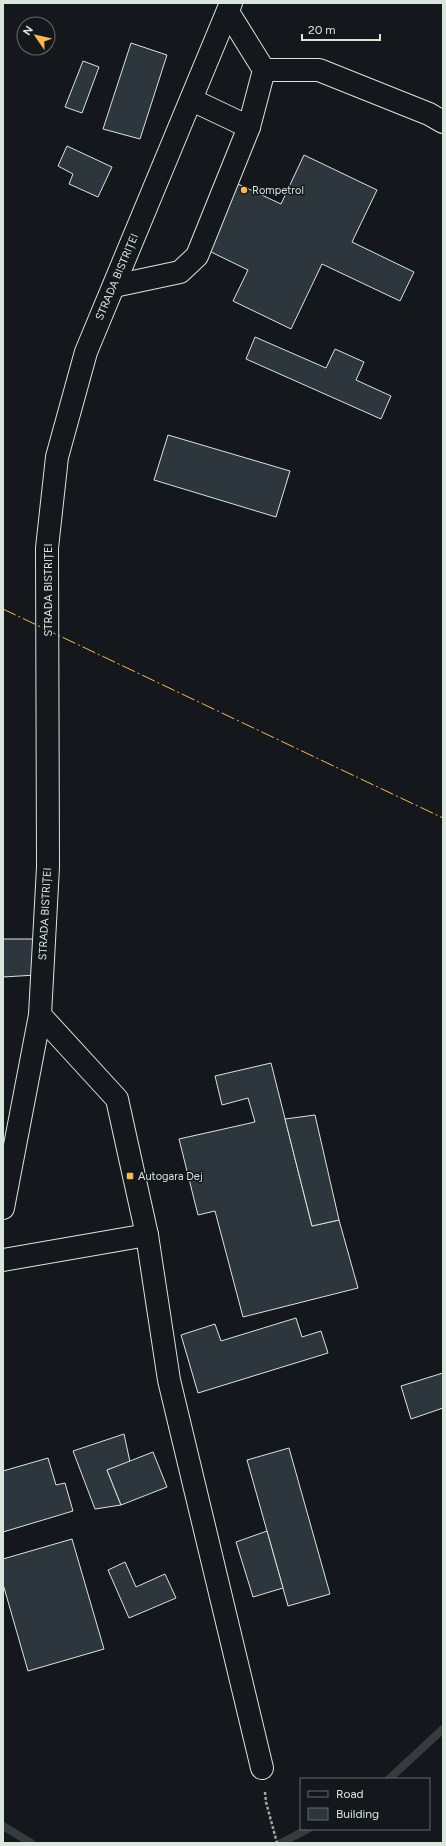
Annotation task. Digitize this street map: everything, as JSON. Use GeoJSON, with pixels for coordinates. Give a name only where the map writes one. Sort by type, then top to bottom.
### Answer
{"type":"FeatureCollection","features":[{"type":"Feature","properties":{"kind":"main road"},"geometry":{"type":"LineString","coordinates":[[114,286],[180,272],[197,256],[249,127],[264,70],[230,8]]}},
{"type":"Feature","properties":{"kind":"main road","name":"STRADA BISTRIȚEI"},"geometry":{"type":"LineString","coordinates":[[3,1208],[40,1015],[48,867],[47,548],[57,457],[86,352],[230,8]]}},
{"type":"Feature","properties":{"kind":"main road"},"geometry":{"type":"LineString","coordinates":[[264,70],[319,70],[429,114],[443,122]]}},
{"type":"Feature","properties":{"kind":"main road"},"geometry":{"type":"LineString","coordinates":[[192,100],[249,127]]}},
{"type":"Feature","properties":{"kind":"main road"},"geometry":{"type":"LineString","coordinates":[[40,1015],[117,1099],[147,1235],[169,1380],[262,1768]]}},
{"type":"Feature","properties":{"kind":"main road"},"geometry":{"type":"LineString","coordinates":[[3,1260],[147,1235]]}},
{"type":"Feature","properties":{"kind":"path"},"geometry":{"type":"LineString","coordinates":[[266,1802],[277,1843]]}},
{"type":"Feature","properties":{"kind":"building"},"geometry":{"type":"Polygon","coordinates":[[[131,43],[167,55],[140,139],[103,129],[131,43]]]}},
{"type":"Feature","properties":{"kind":"building"},"geometry":{"type":"Polygon","coordinates":[[[83,61],[99,67],[82,113],[65,107],[83,61]]]}},
{"type":"Feature","properties":{"kind":"building"},"geometry":{"type":"Polygon","coordinates":[[[67,146],[112,167],[98,197],[69,184],[73,174],[58,166],[67,146]]]}},
{"type":"Feature","properties":{"kind":"building"},"geometry":{"type":"Polygon","coordinates":[[[304,155],[377,190],[352,242],[414,272],[400,301],[322,264],[291,329],[233,301],[248,270],[207,250],[238,184],[281,204],[304,155]]]}},
{"type":"Feature","properties":{"kind":"building"},"geometry":{"type":"Polygon","coordinates":[[[255,337],[326,368],[335,349],[364,362],[356,380],[391,396],[381,419],[246,359],[255,337]]]}},
{"type":"Feature","properties":{"kind":"building"},"geometry":{"type":"Polygon","coordinates":[[[168,435],[290,471],[276,517],[154,480],[168,435]]]}},
{"type":"Feature","properties":{"kind":"building"},"geometry":{"type":"Polygon","coordinates":[[[3,939],[37,939],[36,975],[3,977],[3,939]]]}},
{"type":"Feature","properties":{"kind":"building"},"geometry":{"type":"Polygon","coordinates":[[[271,1063],[312,1226],[339,1220],[358,1288],[243,1317],[215,1211],[198,1215],[179,1139],[255,1122],[248,1098],[222,1105],[215,1076],[271,1063]]]}},
{"type":"Feature","properties":{"kind":"building"},"geometry":{"type":"Polygon","coordinates":[[[315,1115],[339,1220],[312,1226],[285,1119],[315,1115]]]}},
{"type":"Feature","properties":{"kind":"building"},"geometry":{"type":"Polygon","coordinates":[[[296,1318],[302,1337],[321,1331],[328,1353],[198,1393],[181,1335],[215,1324],[221,1341],[296,1318]]]}},
{"type":"Feature","properties":{"kind":"building"},"geometry":{"type":"Polygon","coordinates":[[[443,1373],[443,1408],[411,1419],[401,1386],[443,1373]]]}},
{"type":"Feature","properties":{"kind":"building"},"geometry":{"type":"Polygon","coordinates":[[[124,1434],[130,1462],[107,1470],[121,1505],[95,1509],[73,1451],[124,1434]]]}},
{"type":"Feature","properties":{"kind":"building"},"geometry":{"type":"Polygon","coordinates":[[[289,1448],[330,1594],[288,1606],[247,1460],[289,1448]]]}},
{"type":"Feature","properties":{"kind":"building"},"geometry":{"type":"Polygon","coordinates":[[[153,1452],[167,1487],[121,1505],[107,1470],[153,1452]]]}},
{"type":"Feature","properties":{"kind":"building"},"geometry":{"type":"Polygon","coordinates":[[[48,1458],[56,1485],[65,1483],[73,1511],[3,1532],[3,1471],[48,1458]]]}},
{"type":"Feature","properties":{"kind":"building"},"geometry":{"type":"Polygon","coordinates":[[[267,1531],[283,1588],[253,1597],[236,1542],[267,1531]]]}},
{"type":"Feature","properties":{"kind":"building"},"geometry":{"type":"Polygon","coordinates":[[[72,1539],[104,1649],[28,1671],[3,1584],[3,1559],[72,1539]]]}},
{"type":"Feature","properties":{"kind":"building"},"geometry":{"type":"Polygon","coordinates":[[[125,1562],[136,1587],[165,1574],[176,1598],[129,1618],[108,1570],[125,1562]]]}},
{"type":"Feature","properties":{"kind":"waterway"},"geometry":{"type":"LineString","coordinates":[[390,1778],[443,1729]]}},
{"type":"Feature","properties":{"kind":"waterway"},"geometry":{"type":"LineString","coordinates":[[3,1826],[31,1843]]}},
{"type":"Feature","properties":{"kind":"waterway"},"geometry":{"type":"LineString","coordinates":[[281,1843],[306,1830]]}},
{"type":"Feature","properties":{"kind":"power"},"geometry":{"type":"LineString","coordinates":[[3,609],[443,818]]}},
{"type":"Feature","properties":{"kind":"place","name":"Rompetrol"},"geometry":{"type":"Point","coordinates":[244,190]}},
{"type":"Feature","properties":{"kind":"place","name":"Autogara Dej"},"geometry":{"type":"Point","coordinates":[130,1176]}}]}
